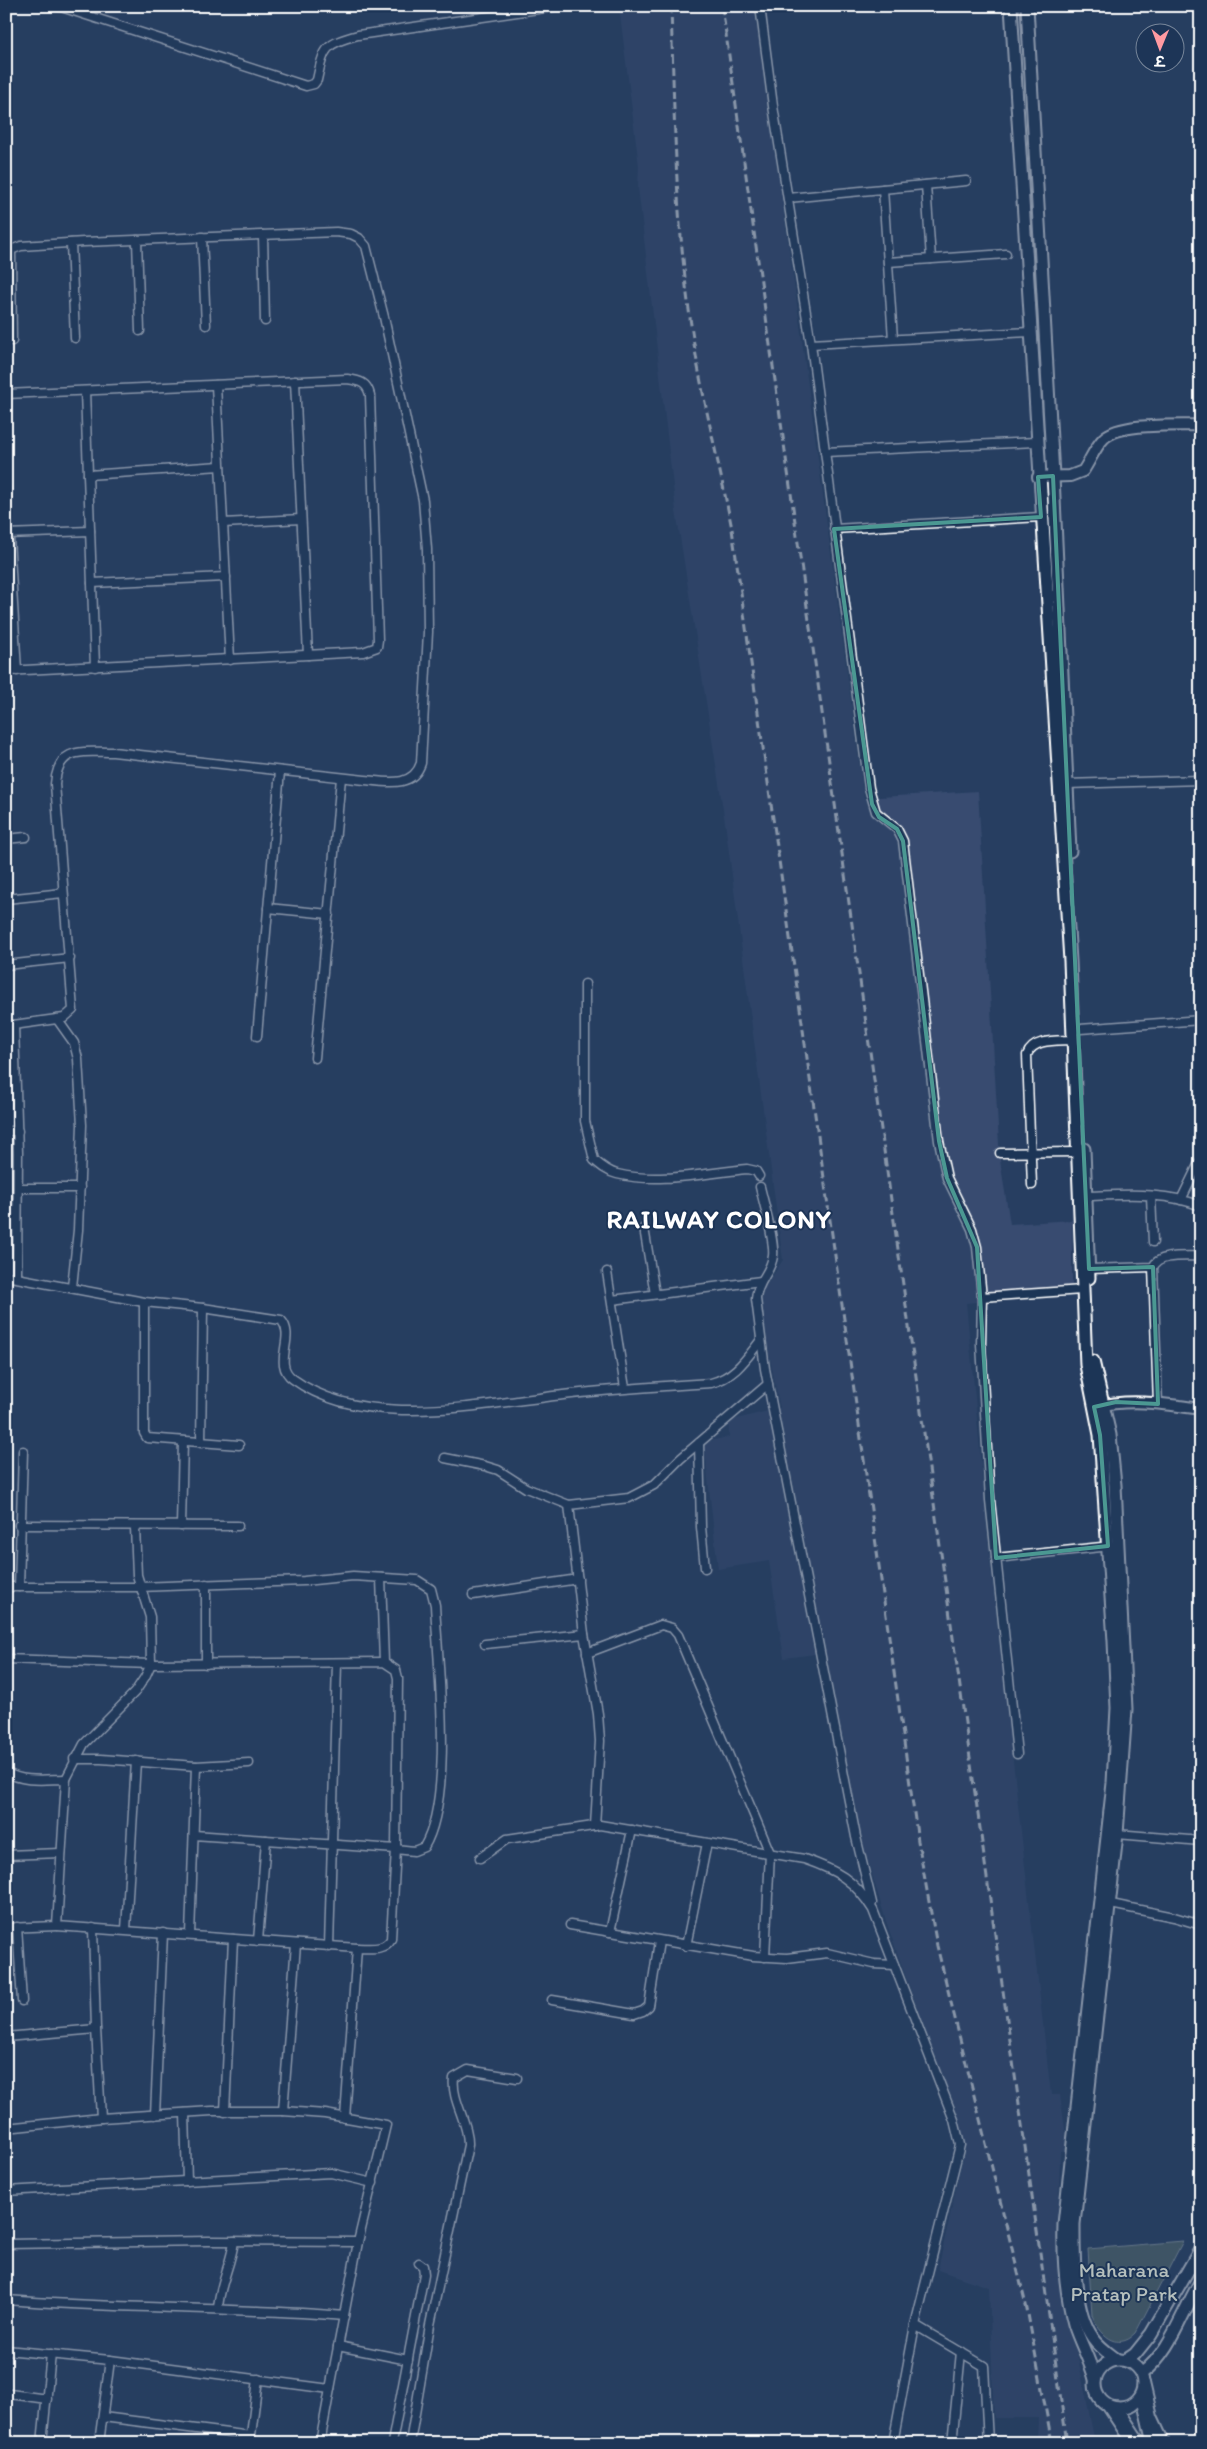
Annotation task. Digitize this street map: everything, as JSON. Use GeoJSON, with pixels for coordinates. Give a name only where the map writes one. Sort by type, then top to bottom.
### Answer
{"type":"FeatureCollection","features":[{"type":"Feature","properties":{"kind":"main road"},"geometry":{"type":"LineString","coordinates":[[1011,6],[1038,477],[1070,961],[1076,1152],[1086,1365],[1099,1406]]}},
{"type":"Feature","properties":{"kind":"main road"},"geometry":{"type":"LineString","coordinates":[[1027,6],[1053,476],[1066,784],[1080,1030],[1093,1364],[1113,1546],[1126,1709],[1117,1834],[1104,1903],[1064,2224],[1063,2252],[1065,2278],[1074,2324],[1095,2379],[1095,2389],[1099,2398],[1112,2407],[1140,2443]]}},
{"type":"Feature","properties":{"kind":"main road"},"geometry":{"type":"LineString","coordinates":[[1113,1546],[1116,1736],[1104,1903],[1074,2224],[1074,2252],[1085,2323],[1093,2338],[1121,2360],[1135,2365],[1143,2384],[1152,2443]]}},
{"type":"Feature","properties":{"kind":"main road"},"geometry":{"type":"LineString","coordinates":[[1095,2379],[1099,2369],[1106,2362],[1121,2360],[1135,2354],[1151,2334],[1201,2248]]}},
{"type":"Feature","properties":{"kind":"main road"},"geometry":{"type":"LineString","coordinates":[[1112,2407],[1132,2405],[1201,2281]]}},
{"type":"Feature","properties":{"kind":"street"},"geometry":{"type":"LineString","coordinates":[[58,6],[306,86],[314,84],[317,80],[325,49],[336,41],[358,35],[559,6]]}},
{"type":"Feature","properties":{"kind":"street"},"geometry":{"type":"LineString","coordinates":[[760,6],[811,344],[869,788],[876,812],[897,829],[902,841],[939,1141],[947,1178],[972,1229],[977,1247],[982,1297],[982,1354],[990,1500],[1017,1754]]}},
{"type":"Feature","properties":{"kind":"street"},"geometry":{"type":"LineString","coordinates":[[788,198],[966,182]]}},
{"type":"Feature","properties":{"kind":"street"},"geometry":{"type":"LineString","coordinates":[[926,185],[931,259]]}},
{"type":"Feature","properties":{"kind":"street"},"geometry":{"type":"LineString","coordinates":[[883,189],[893,340]]}},
{"type":"Feature","properties":{"kind":"street"},"geometry":{"type":"LineString","coordinates":[[12,341],[9,250],[71,243],[336,232],[351,234],[359,238],[366,246],[384,317],[388,343],[423,500],[427,549],[428,632],[421,763],[418,773],[410,780],[399,782],[341,778],[113,752],[70,754],[60,761],[56,769],[55,784],[73,1010],[70,1014],[57,1019],[10,1026],[18,1131],[17,1278]]}},
{"type":"Feature","properties":{"kind":"street"},"geometry":{"type":"LineString","coordinates":[[263,235],[265,321]]}},
{"type":"Feature","properties":{"kind":"street"},"geometry":{"type":"LineString","coordinates":[[202,237],[206,326]]}},
{"type":"Feature","properties":{"kind":"street"},"geometry":{"type":"LineString","coordinates":[[137,240],[140,331]]}},
{"type":"Feature","properties":{"kind":"street"},"geometry":{"type":"LineString","coordinates":[[71,243],[75,338]]}},
{"type":"Feature","properties":{"kind":"street"},"geometry":{"type":"LineString","coordinates":[[888,262],[1006,254]]}},
{"type":"Feature","properties":{"kind":"street"},"geometry":{"type":"LineString","coordinates":[[811,344],[1030,332]]}},
{"type":"Feature","properties":{"kind":"street"},"geometry":{"type":"LineString","coordinates":[[6,394],[348,379],[362,381],[368,387],[370,395],[377,647],[363,652],[6,671]]}},
{"type":"Feature","properties":{"kind":"street"},"geometry":{"type":"LineString","coordinates":[[295,381],[308,655]]}},
{"type":"Feature","properties":{"kind":"street"},"geometry":{"type":"LineString","coordinates":[[216,385],[230,660]]}},
{"type":"Feature","properties":{"kind":"street"},"geometry":{"type":"LineString","coordinates":[[85,391],[95,667]]}},
{"type":"Feature","properties":{"kind":"street"},"geometry":{"type":"LineString","coordinates":[[1038,477],[1078,474],[1083,471],[1099,445],[1112,432],[1132,428],[1201,425]]}},
{"type":"Feature","properties":{"kind":"street"},"geometry":{"type":"LineString","coordinates":[[825,452],[1036,442]]}},
{"type":"Feature","properties":{"kind":"street"},"geometry":{"type":"LineString","coordinates":[[88,474],[220,466]]}},
{"type":"Feature","properties":{"kind":"street"},"geometry":{"type":"LineString","coordinates":[[6,488],[17,671]]}},
{"type":"Feature","properties":{"kind":"street"},"geometry":{"type":"LineString","coordinates":[[834,529],[1041,517]]}},
{"type":"Feature","properties":{"kind":"street"},"geometry":{"type":"LineString","coordinates":[[223,522],[302,519]]}},
{"type":"Feature","properties":{"kind":"street"},"geometry":{"type":"LineString","coordinates":[[8,534],[90,531]]}},
{"type":"Feature","properties":{"kind":"street"},"geometry":{"type":"LineString","coordinates":[[92,583],[226,577]]}},
{"type":"Feature","properties":{"kind":"street"},"geometry":{"type":"LineString","coordinates":[[257,1036],[280,772]]}},
{"type":"Feature","properties":{"kind":"street"},"geometry":{"type":"LineString","coordinates":[[315,1058],[341,778]]}},
{"type":"Feature","properties":{"kind":"street"},"geometry":{"type":"LineString","coordinates":[[1066,784],[1201,780]]}},
{"type":"Feature","properties":{"kind":"street"},"geometry":{"type":"LineString","coordinates":[[6,839],[26,837]]}},
{"type":"Feature","properties":{"kind":"street"},"geometry":{"type":"LineString","coordinates":[[6,899],[63,893]]}},
{"type":"Feature","properties":{"kind":"street"},"geometry":{"type":"LineString","coordinates":[[268,908],[328,914]]}},
{"type":"Feature","properties":{"kind":"street"},"geometry":{"type":"LineString","coordinates":[[6,965],[70,958]]}},
{"type":"Feature","properties":{"kind":"street"},"geometry":{"type":"LineString","coordinates":[[585,984],[585,1121],[594,1160],[615,1174],[635,1177],[657,1178],[747,1169],[756,1171],[759,1176]]}},
{"type":"Feature","properties":{"kind":"street"},"geometry":{"type":"LineString","coordinates":[[1080,1030],[1200,1018]]}},
{"type":"Feature","properties":{"kind":"street"},"geometry":{"type":"LineString","coordinates":[[57,1019],[74,1043],[78,1059],[82,1125],[76,1256],[72,1287]]}},
{"type":"Feature","properties":{"kind":"street"},"geometry":{"type":"LineString","coordinates":[[1032,1185],[1029,1051],[1040,1042],[1072,1040]]}},
{"type":"Feature","properties":{"kind":"street"},"geometry":{"type":"LineString","coordinates":[[6,1131],[18,1131]]}},
{"type":"Feature","properties":{"kind":"street"},"geometry":{"type":"LineString","coordinates":[[1000,1153],[1076,1152]]}},
{"type":"Feature","properties":{"kind":"street"},"geometry":{"type":"LineString","coordinates":[[1181,1200],[1200,1160]]}},
{"type":"Feature","properties":{"kind":"street"},"geometry":{"type":"LineString","coordinates":[[18,1188],[80,1188]]}},
{"type":"Feature","properties":{"kind":"street"},"geometry":{"type":"LineString","coordinates":[[760,1188],[773,1256],[770,1268],[757,1287],[756,1299],[761,1340],[856,1837],[873,1910],[954,2120],[960,2145],[915,2325],[893,2443]]}},
{"type":"Feature","properties":{"kind":"street"},"geometry":{"type":"LineString","coordinates":[[1086,1196],[1151,1196],[1181,1200],[1201,1206]]}},
{"type":"Feature","properties":{"kind":"street"},"geometry":{"type":"LineString","coordinates":[[1151,1196],[1152,1242]]}},
{"type":"Feature","properties":{"kind":"street"},"geometry":{"type":"LineString","coordinates":[[644,1228],[655,1294]]}},
{"type":"Feature","properties":{"kind":"street"},"geometry":{"type":"LineString","coordinates":[[1158,1404],[1153,1267],[1155,1262],[1161,1259],[1201,1256]]}},
{"type":"Feature","properties":{"kind":"street"},"geometry":{"type":"LineString","coordinates":[[1089,1269],[1153,1267]]}},
{"type":"Feature","properties":{"kind":"street"},"geometry":{"type":"LineString","coordinates":[[607,1272],[624,1388]]}},
{"type":"Feature","properties":{"kind":"street"},"geometry":{"type":"LineString","coordinates":[[6,1276],[144,1302],[203,1308],[281,1320],[288,1332],[283,1361],[285,1371],[292,1378],[318,1393],[348,1404],[411,1411],[624,1388],[720,1381],[737,1370],[761,1340]]}},
{"type":"Feature","properties":{"kind":"street"},"geometry":{"type":"LineString","coordinates":[[612,1300],[761,1281]]}},
{"type":"Feature","properties":{"kind":"street"},"geometry":{"type":"LineString","coordinates":[[982,1297],[1082,1290]]}},
{"type":"Feature","properties":{"kind":"street"},"geometry":{"type":"LineString","coordinates":[[144,1302],[144,1433],[147,1438],[153,1440],[239,1445]]}},
{"type":"Feature","properties":{"kind":"street"},"geometry":{"type":"LineString","coordinates":[[202,1442],[203,1308]]}},
{"type":"Feature","properties":{"kind":"street"},"geometry":{"type":"LineString","coordinates":[[445,1458],[498,1470],[526,1488],[569,1505],[629,1498],[639,1495],[654,1485],[699,1443],[768,1384]]}},
{"type":"Feature","properties":{"kind":"street"},"geometry":{"type":"LineString","coordinates":[[1099,1406],[1116,1402],[1201,1409]]}},
{"type":"Feature","properties":{"kind":"street"},"geometry":{"type":"LineString","coordinates":[[182,1526],[183,1441]]}},
{"type":"Feature","properties":{"kind":"street"},"geometry":{"type":"LineString","coordinates":[[699,1443],[701,1527],[705,1568]]}},
{"type":"Feature","properties":{"kind":"street"},"geometry":{"type":"LineString","coordinates":[[19,1587],[19,1525],[23,1451]]}},
{"type":"Feature","properties":{"kind":"street"},"geometry":{"type":"LineString","coordinates":[[569,1505],[584,1634],[600,1741],[595,1826]]}},
{"type":"Feature","properties":{"kind":"street"},"geometry":{"type":"LineString","coordinates":[[19,1525],[238,1526]]}},
{"type":"Feature","properties":{"kind":"street"},"geometry":{"type":"LineString","coordinates":[[57,1926],[66,1779],[74,1759],[84,1744],[135,1692],[151,1664],[150,1616],[139,1587],[135,1527]]}},
{"type":"Feature","properties":{"kind":"street"},"geometry":{"type":"LineString","coordinates":[[996,1558],[1113,1546]]}},
{"type":"Feature","properties":{"kind":"street"},"geometry":{"type":"LineString","coordinates":[[6,1587],[139,1587],[304,1581],[353,1576],[424,1582],[431,1589],[435,1605],[441,1778],[436,1819],[424,1847],[414,1851],[194,1835]]}},
{"type":"Feature","properties":{"kind":"street"},"geometry":{"type":"LineString","coordinates":[[381,1578],[384,1662]]}},
{"type":"Feature","properties":{"kind":"street"},"geometry":{"type":"LineString","coordinates":[[473,1595],[578,1579]]}},
{"type":"Feature","properties":{"kind":"street"},"geometry":{"type":"LineString","coordinates":[[206,1584],[206,1664]]}},
{"type":"Feature","properties":{"kind":"street"},"geometry":{"type":"LineString","coordinates":[[587,1653],[661,1625],[672,1628],[678,1635],[770,1853],[765,1956]]}},
{"type":"Feature","properties":{"kind":"street"},"geometry":{"type":"LineString","coordinates":[[485,1644],[584,1634]]}},
{"type":"Feature","properties":{"kind":"street"},"geometry":{"type":"LineString","coordinates":[[6,1659],[151,1664],[384,1662],[396,1670],[398,1678],[396,1849],[391,1939],[384,1947],[329,1947],[57,1926],[6,1928]]}},
{"type":"Feature","properties":{"kind":"street"},"geometry":{"type":"LineString","coordinates":[[329,1947],[334,1845],[337,1663]]}},
{"type":"Feature","properties":{"kind":"street"},"geometry":{"type":"LineString","coordinates":[[74,1759],[196,1766],[249,1763]]}},
{"type":"Feature","properties":{"kind":"street"},"geometry":{"type":"LineString","coordinates":[[126,1930],[136,1762]]}},
{"type":"Feature","properties":{"kind":"street"},"geometry":{"type":"LineString","coordinates":[[190,1935],[196,1766]]}},
{"type":"Feature","properties":{"kind":"street"},"geometry":{"type":"LineString","coordinates":[[6,1772],[24,1778],[66,1779]]}},
{"type":"Feature","properties":{"kind":"street"},"geometry":{"type":"LineString","coordinates":[[480,1858],[506,1839],[595,1826],[632,1830],[804,1859],[828,1867],[848,1879],[863,1893],[873,1910]]}},
{"type":"Feature","properties":{"kind":"street"},"geometry":{"type":"LineString","coordinates":[[610,1932],[632,1830]]}},
{"type":"Feature","properties":{"kind":"street"},"geometry":{"type":"LineString","coordinates":[[1117,1834],[1201,1841]]}},
{"type":"Feature","properties":{"kind":"street"},"geometry":{"type":"LineString","coordinates":[[258,1941],[266,1840]]}},
{"type":"Feature","properties":{"kind":"street"},"geometry":{"type":"LineString","coordinates":[[686,1946],[707,1842]]}},
{"type":"Feature","properties":{"kind":"street"},"geometry":{"type":"LineString","coordinates":[[6,1855],[61,1853]]}},
{"type":"Feature","properties":{"kind":"street"},"geometry":{"type":"LineString","coordinates":[[1104,1903],[1174,1917],[1201,1926]]}},
{"type":"Feature","properties":{"kind":"street"},"geometry":{"type":"LineString","coordinates":[[570,1925],[686,1946],[765,1956],[787,1958],[827,1953],[874,1964],[894,1966]]}},
{"type":"Feature","properties":{"kind":"street"},"geometry":{"type":"LineString","coordinates":[[17,1927],[22,2001]]}},
{"type":"Feature","properties":{"kind":"street"},"geometry":{"type":"LineString","coordinates":[[93,1928],[101,2118]]}},
{"type":"Feature","properties":{"kind":"street"},"geometry":{"type":"LineString","coordinates":[[155,2115],[163,1933]]}},
{"type":"Feature","properties":{"kind":"street"},"geometry":{"type":"LineString","coordinates":[[225,2112],[233,1939]]}},
{"type":"Feature","properties":{"kind":"street"},"geometry":{"type":"LineString","coordinates":[[552,2000],[634,2014],[644,2011],[649,2006],[658,1940]]}},
{"type":"Feature","properties":{"kind":"street"},"geometry":{"type":"LineString","coordinates":[[283,2111],[296,1944]]}},
{"type":"Feature","properties":{"kind":"street"},"geometry":{"type":"LineString","coordinates":[[345,2118],[357,1948]]}},
{"type":"Feature","properties":{"kind":"street"},"geometry":{"type":"LineString","coordinates":[[6,2037],[96,2029]]}},
{"type":"Feature","properties":{"kind":"street"},"geometry":{"type":"LineString","coordinates":[[410,2443],[430,2324],[468,2145],[466,2126],[453,2085],[454,2078],[468,2070],[518,2078]]}},
{"type":"Feature","properties":{"kind":"street"},"geometry":{"type":"LineString","coordinates":[[6,2128],[101,2118],[185,2113],[283,2111],[386,2125],[358,2242],[320,2443]]}},
{"type":"Feature","properties":{"kind":"street"},"geometry":{"type":"LineString","coordinates":[[185,2113],[187,2181]]}},
{"type":"Feature","properties":{"kind":"street"},"geometry":{"type":"LineString","coordinates":[[6,2191],[331,2173],[372,2183]]}},
{"type":"Feature","properties":{"kind":"street"},"geometry":{"type":"LineString","coordinates":[[6,2244],[234,2241],[358,2242]]}},
{"type":"Feature","properties":{"kind":"street"},"geometry":{"type":"LineString","coordinates":[[218,2309],[220,2288],[232,2258],[234,2241]]}},
{"type":"Feature","properties":{"kind":"street"},"geometry":{"type":"LineString","coordinates":[[392,2443],[424,2274],[423,2266],[419,2263]]}},
{"type":"Feature","properties":{"kind":"street"},"geometry":{"type":"LineString","coordinates":[[6,2300],[111,2307],[218,2309],[344,2316]]}},
{"type":"Feature","properties":{"kind":"street"},"geometry":{"type":"LineString","coordinates":[[915,2325],[984,2366],[988,2443]]}},
{"type":"Feature","properties":{"kind":"street"},"geometry":{"type":"LineString","coordinates":[[338,2346],[408,2360]]}},
{"type":"Feature","properties":{"kind":"street"},"geometry":{"type":"LineString","coordinates":[[6,2350],[110,2360],[330,2389]]}},
{"type":"Feature","properties":{"kind":"street"},"geometry":{"type":"LineString","coordinates":[[952,2443],[961,2352]]}},
{"type":"Feature","properties":{"kind":"street"},"geometry":{"type":"LineString","coordinates":[[42,2443],[51,2354]]}},
{"type":"Feature","properties":{"kind":"street"},"geometry":{"type":"LineString","coordinates":[[100,2443],[110,2360]]}},
{"type":"Feature","properties":{"kind":"street"},"geometry":{"type":"LineString","coordinates":[[103,2417],[251,2440],[258,2379]]}},
{"type":"Feature","properties":{"kind":"street"},"geometry":{"type":"LineString","coordinates":[[1143,2384],[1152,2417],[1164,2443]]}},
{"type":"Feature","properties":{"kind":"street"},"geometry":{"type":"LineString","coordinates":[[10,2394],[47,2399]]}},
{"type":"Feature","properties":{"kind":"street"},"geometry":{"type":"LineString","coordinates":[[1112,2407],[1132,2443]]}},
{"type":"Feature","properties":{"kind":"highlighted area"},"geometry":{"type":"Polygon","coordinates":[[[1053,476],[1089,1269],[1153,1267],[1158,1404],[1116,1402],[1094,1407],[1100,1435],[1108,1546],[996,1558],[977,1247],[947,1178],[939,1141],[903,841],[897,829],[879,817],[872,804],[834,529],[1041,517],[1038,477],[1053,476]]]}},
{"type":"Feature","properties":{"kind":"shaded area"},"geometry":{"type":"Polygon","coordinates":[[[619,6],[754,6],[796,297],[864,798],[978,791],[1000,1160],[1010,1224],[1072,1220],[1072,1292],[966,1303],[991,1568],[1051,2095],[1060,2095],[1068,2150],[1060,2151],[1058,2228],[1061,2289],[1074,2338],[1095,2443],[1037,2443],[1038,2418],[994,2418],[989,2287],[938,2270],[965,2148],[958,2114],[952,2106],[887,1924],[862,1841],[823,1653],[784,1658],[769,1561],[718,1569],[704,1442],[729,1437],[729,1421],[780,1408],[758,1298],[783,1260],[725,822],[676,511],[638,187],[639,166],[619,6]]]}},
{"type":"Feature","properties":{"kind":"green space","name":"Maharana Pratap Park"},"geometry":{"type":"Polygon","coordinates":[[[1183,2241],[1135,2334],[1128,2339],[1115,2341],[1104,2334],[1099,2329],[1092,2315],[1088,2249],[1183,2241]]]}},
{"type":"Feature","properties":{"kind":"railway"},"geometry":{"type":"LineString","coordinates":[[671,6],[680,228],[688,302],[702,387],[732,529],[918,1841],[937,1946],[1027,2309],[1052,2443]]}},
{"type":"Feature","properties":{"kind":"railway"},"geometry":{"type":"LineString","coordinates":[[722,6],[1067,2443]]}},
{"type":"Feature","properties":{"kind":"district","name":"RAILWAY COLONY"},"geometry":{"type":"Point","coordinates":[719,1219]}}]}
